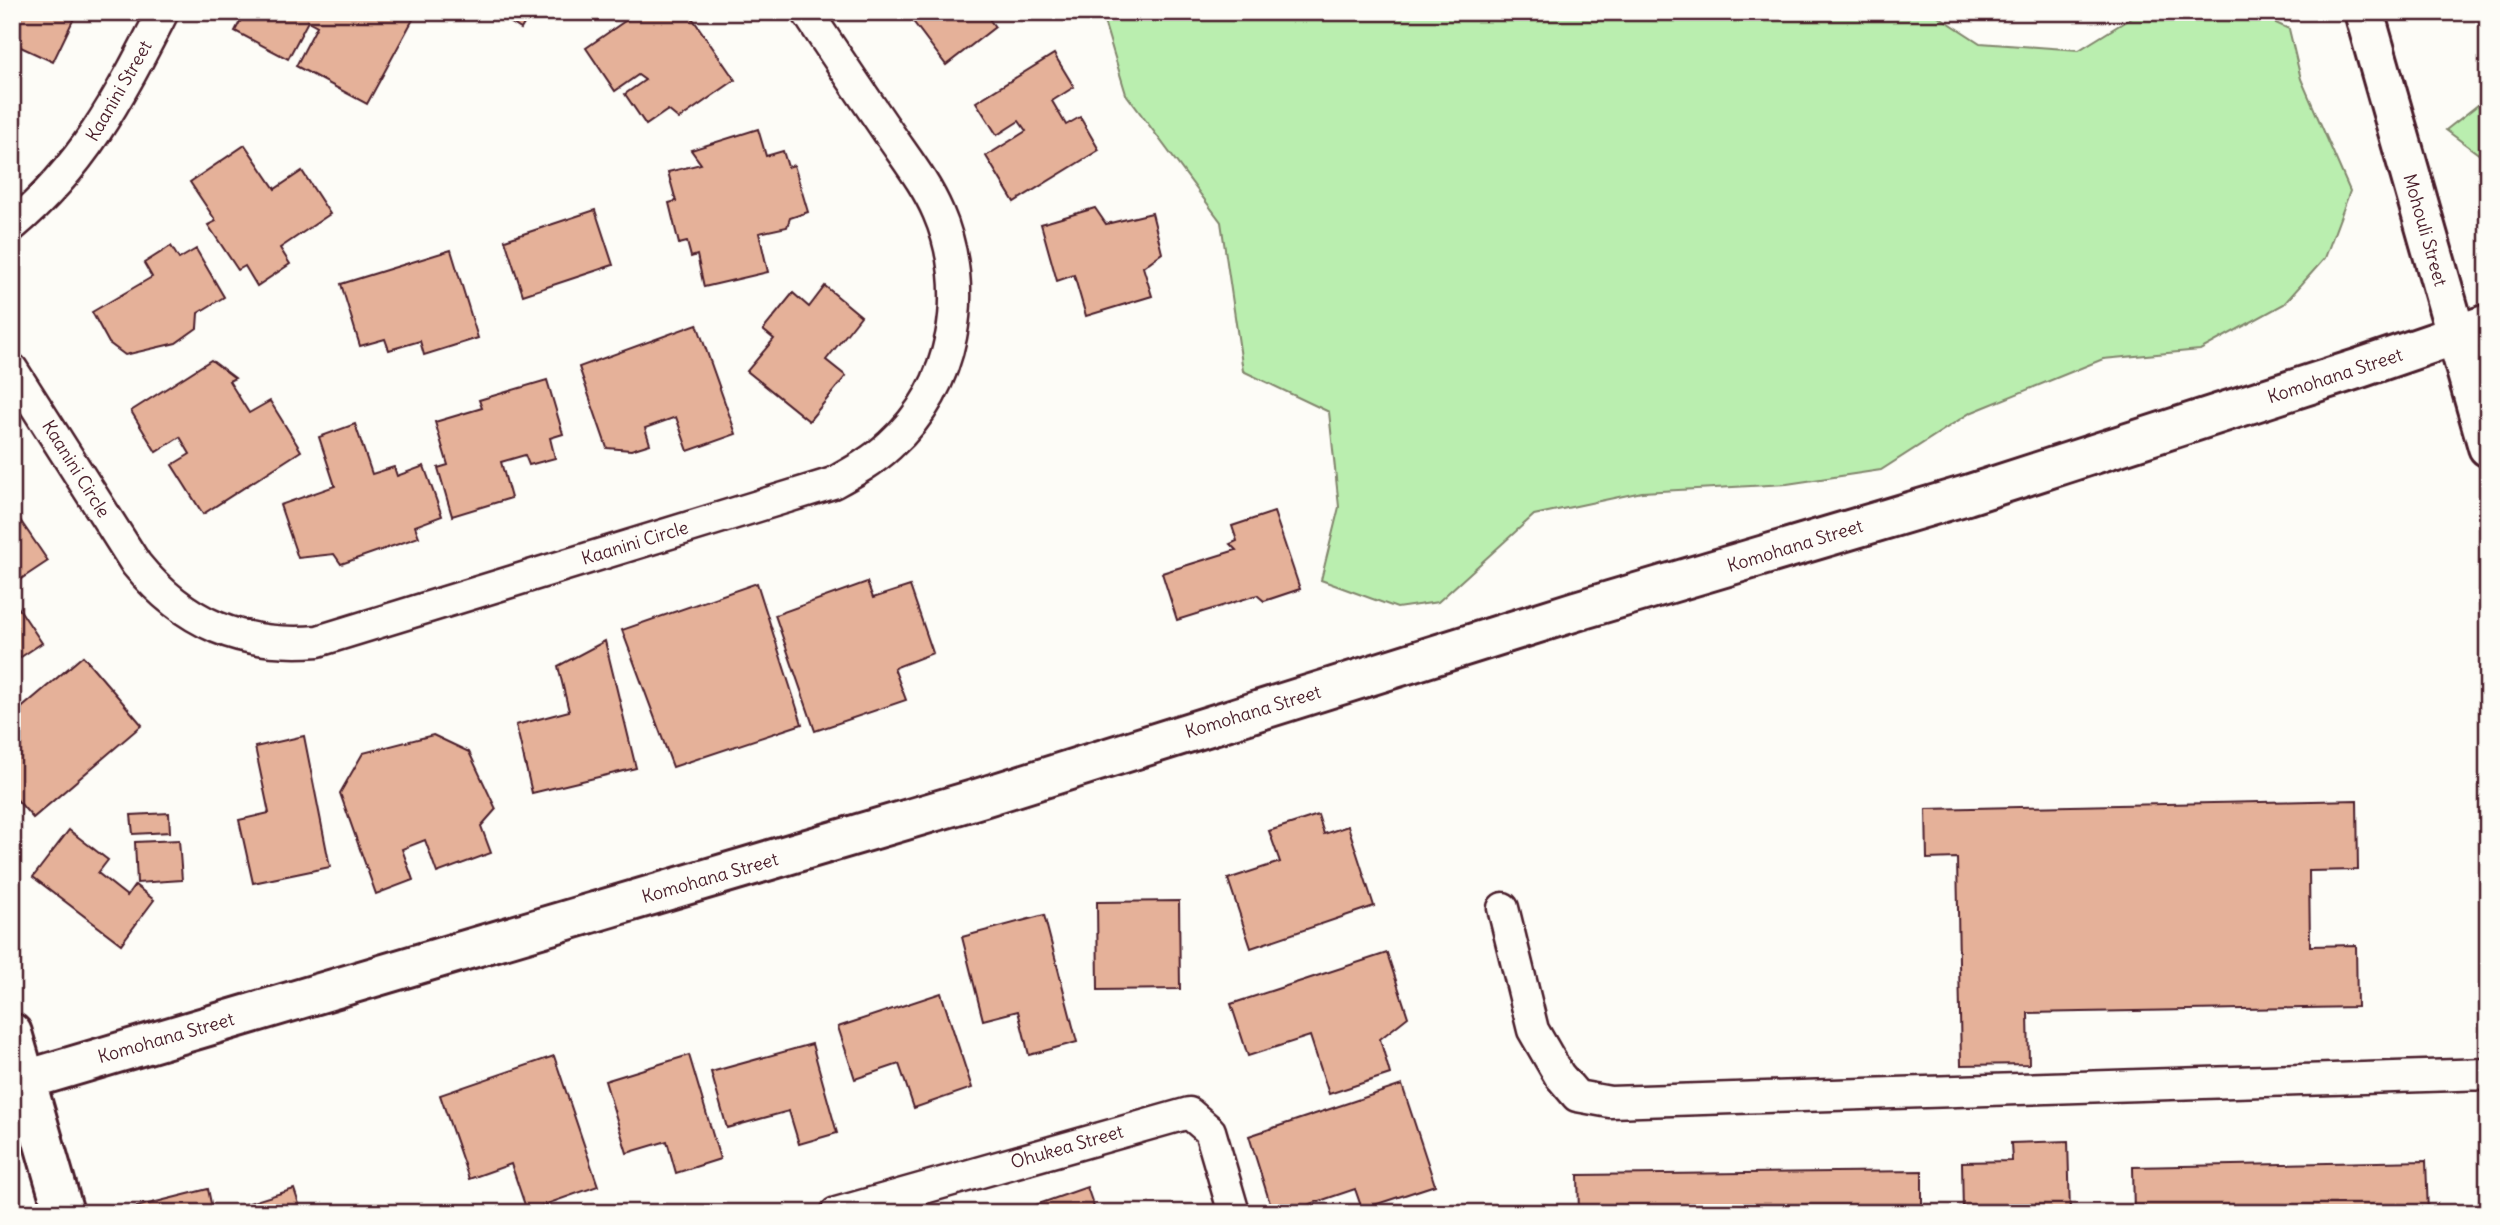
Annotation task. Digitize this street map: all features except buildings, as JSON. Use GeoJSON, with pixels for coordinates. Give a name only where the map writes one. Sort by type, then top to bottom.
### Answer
{"type":"FeatureCollection","features":[{"type":"Feature","properties":{"kind":"main road","name":"Mohouli Street"},"geometry":{"type":"LineString","coordinates":[[2364,12],[2471,329],[2488,447]]}},
{"type":"Feature","properties":{"kind":"main road","name":"Komohana Street"},"geometry":{"type":"LineString","coordinates":[[20,1082],[980,798],[1576,611],[1967,495],[2360,368],[2471,329]]}},
{"type":"Feature","properties":{"kind":"main road"},"geometry":{"type":"LineString","coordinates":[[12,1033],[20,1082],[64,1213]]}},
{"type":"Feature","properties":{"kind":"street","name":"Kaanini Street"},"geometry":{"type":"LineString","coordinates":[[12,226],[34,208],[65,175],[93,139],[118,101],[163,12]]}},
{"type":"Feature","properties":{"kind":"street","name":"Kaanini Circle"},"geometry":{"type":"LineString","coordinates":[[12,369],[136,564],[151,582],[167,598],[206,623],[227,632],[272,642],[318,641],[832,483],[863,466],[891,445],[927,400],[943,368],[950,346],[956,276],[946,230],[926,188],[807,12]]}},
{"type":"Feature","properties":{"kind":"street"},"geometry":{"type":"LineString","coordinates":[[1503,908],[1533,1030],[1559,1074],[1577,1096],[1599,1100],[2473,1074],[2487,1074],[2488,1077]]}},
{"type":"Feature","properties":{"kind":"street","name":"Ohukea Street"},"geometry":{"type":"LineString","coordinates":[[836,1213],[1189,1113],[1210,1131],[1234,1213]]}},
{"type":"Feature","properties":{"kind":"green space"},"geometry":{"type":"Polygon","coordinates":[[[1097,12],[1932,12],[1980,43],[2079,50],[2139,13],[2252,12],[2289,29],[2301,79],[2350,191],[2325,258],[2284,304],[2200,350],[2103,359],[1970,413],[1881,470],[1787,484],[1642,492],[1534,515],[1438,602],[1397,608],[1321,580],[1339,507],[1329,412],[1243,371],[1221,222],[1126,94],[1103,18],[1097,12]]]}},
{"type":"Feature","properties":{"kind":"green space"},"geometry":{"type":"Polygon","coordinates":[[[2488,97],[2488,161],[2446,130],[2488,97]]]}}]}
